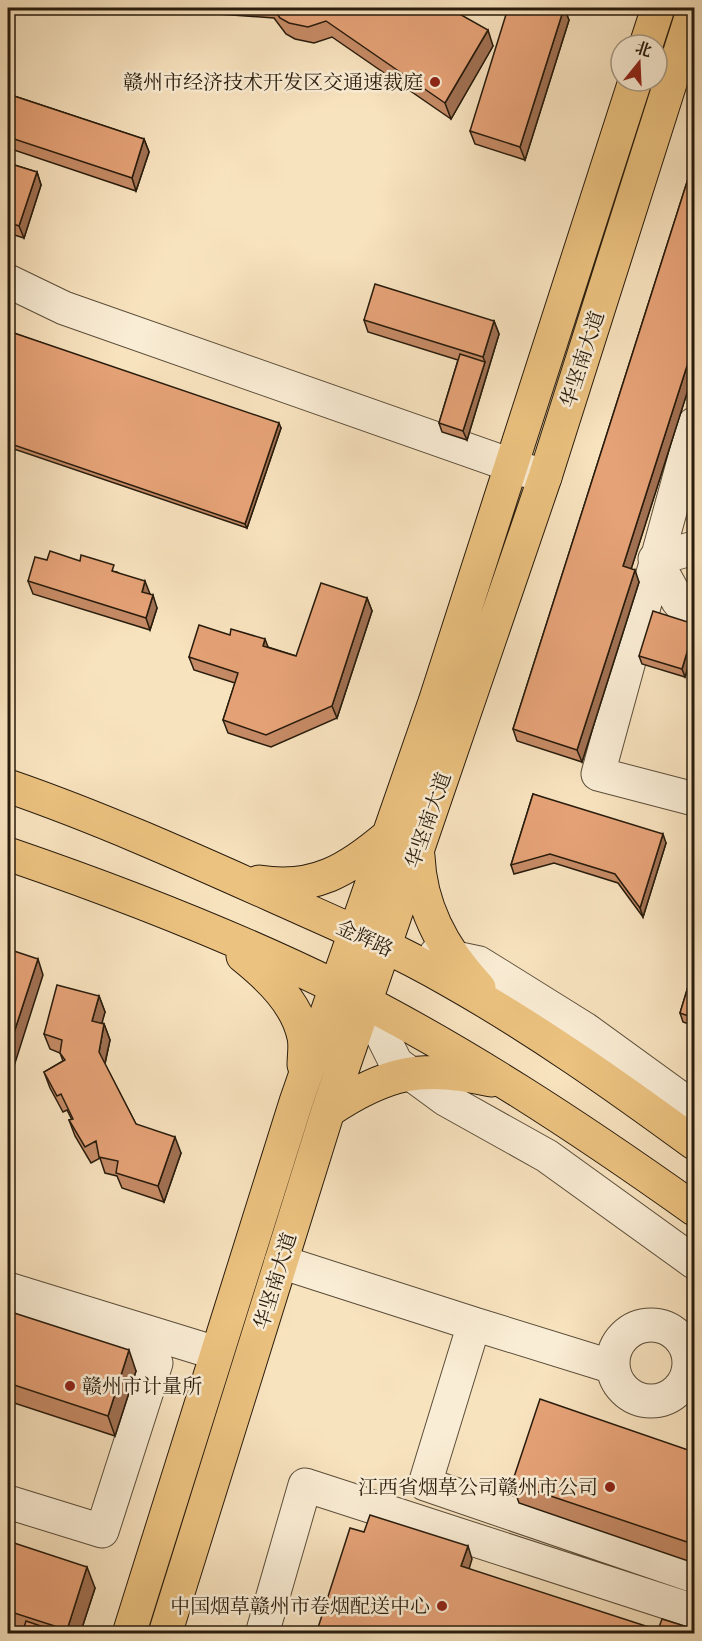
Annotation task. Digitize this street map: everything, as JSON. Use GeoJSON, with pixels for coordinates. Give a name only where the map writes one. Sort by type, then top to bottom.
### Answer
{"type":"FeatureCollection","features":[{"type":"Feature","properties":{"kind":"main road"},"geometry":{"type":"LineString","coordinates":[[650,33],[658,8]]}},
{"type":"Feature","properties":{"kind":"main road","name":"华坚南大道"},"geometry":{"type":"LineString","coordinates":[[129,1634],[216,1353],[335,986],[354,932],[403,841],[545,477],[694,8]]}},
{"type":"Feature","properties":{"kind":"main road","name":"华坚南大道"},"geometry":{"type":"LineString","coordinates":[[165,1634],[328,1111],[386,947],[403,841],[435,702],[631,93]]}},
{"type":"Feature","properties":{"kind":"main road","name":"金辉路"},"geometry":{"type":"LineString","coordinates":[[8,786],[64,806],[234,878],[386,947],[448,979],[629,1095],[694,1143]]}},
{"type":"Feature","properties":{"kind":"main road"},"geometry":{"type":"LineString","coordinates":[[234,878],[282,886],[310,883],[344,870],[403,841],[436,927],[452,956],[462,971],[509,1016]]}},
{"type":"Feature","properties":{"kind":"main road"},"geometry":{"type":"LineString","coordinates":[[8,854],[211,931],[335,986],[508,1084],[582,1129],[694,1209]]}},
{"type":"Feature","properties":{"kind":"main road"},"geometry":{"type":"LineString","coordinates":[[211,931],[274,983],[292,1008],[304,1037],[304,1079]]}},
{"type":"Feature","properties":{"kind":"main road"},"geometry":{"type":"LineString","coordinates":[[328,1111],[379,1081],[410,1073],[465,1075],[508,1084]]}},
{"type":"Feature","properties":{"kind":"street"},"geometry":{"type":"LineString","coordinates":[[8,281],[64,308],[545,477]]}},
{"type":"Feature","properties":{"kind":"street"},"geometry":{"type":"LineString","coordinates":[[694,424],[655,559],[652,585],[598,774],[694,799]]}},
{"type":"Feature","properties":{"kind":"street"},"geometry":{"type":"LineString","coordinates":[[655,559],[694,549]]}},
{"type":"Feature","properties":{"kind":"street"},"geometry":{"type":"LineString","coordinates":[[655,559],[678,601],[694,620]]}},
{"type":"Feature","properties":{"kind":"street"},"geometry":{"type":"LineString","coordinates":[[386,947],[452,956],[479,963],[585,1029],[694,1108]]}},
{"type":"Feature","properties":{"kind":"street"},"geometry":{"type":"LineString","coordinates":[[366,1003],[396,1063],[445,1098],[548,1156],[694,1262]]}},
{"type":"Feature","properties":{"kind":"street"},"geometry":{"type":"LineString","coordinates":[[281,1262],[613,1367]]}},
{"type":"Feature","properties":{"kind":"street"},"geometry":{"type":"LineString","coordinates":[[8,1289],[216,1353]]}},
{"type":"Feature","properties":{"kind":"street"},"geometry":{"type":"LineString","coordinates":[[8,1316],[156,1363],[102,1531],[8,1502]]}},
{"type":"Feature","properties":{"kind":"street"},"geometry":{"type":"LineString","coordinates":[[474,1324],[424,1484],[694,1576]]}},
{"type":"Feature","properties":{"kind":"street"},"geometry":{"type":"LineString","coordinates":[[649,1325],[673,1332],[686,1349],[688,1391],[645,1401],[633,1397],[623,1389],[616,1379],[613,1354],[626,1334],[649,1325]]}},
{"type":"Feature","properties":{"kind":"street"},"geometry":{"type":"LineString","coordinates":[[261,1634],[305,1485],[694,1611]]}},
{"type":"Feature","properties":{"kind":"building","name":"赣州市经济技术开发区交通速裁庭"},"geometry":{"type":"Polygon","coordinates":[[[273,8],[449,8],[488,30],[445,103],[326,21],[308,27],[289,23],[280,18],[273,8]]]}},
{"type":"Feature","properties":{"kind":"building"},"geometry":{"type":"Polygon","coordinates":[[[508,8],[564,8],[520,147],[470,131],[508,8]]]}},
{"type":"Feature","properties":{"kind":"building"},"geometry":{"type":"Polygon","coordinates":[[[8,94],[144,139],[132,178],[8,137],[8,94]]]}},
{"type":"Feature","properties":{"kind":"building"},"geometry":{"type":"Polygon","coordinates":[[[694,160],[694,344],[623,566],[635,570],[577,750],[513,729],[694,160]]]}},
{"type":"Feature","properties":{"kind":"building"},"geometry":{"type":"Polygon","coordinates":[[[8,163],[37,172],[19,226],[8,222],[8,163]]]}},
{"type":"Feature","properties":{"kind":"building"},"geometry":{"type":"Polygon","coordinates":[[[375,284],[494,321],[483,357],[364,320],[375,284]]]}},
{"type":"Feature","properties":{"kind":"building"},"geometry":{"type":"Polygon","coordinates":[[[8,331],[279,423],[245,524],[8,443],[8,331]]]}},
{"type":"Feature","properties":{"kind":"building"},"geometry":{"type":"Polygon","coordinates":[[[460,354],[485,362],[463,431],[439,423],[460,354]]]}},
{"type":"Feature","properties":{"kind":"building"},"geometry":{"type":"Polygon","coordinates":[[[50,551],[80,561],[81,555],[114,565],[112,571],[145,581],[142,592],[153,595],[146,618],[28,581],[35,557],[47,560],[50,551]]]}},
{"type":"Feature","properties":{"kind":"building"},"geometry":{"type":"Polygon","coordinates":[[[694,559],[694,582],[688,561],[694,559]]]}},
{"type":"Feature","properties":{"kind":"building"},"geometry":{"type":"Polygon","coordinates":[[[321,583],[367,598],[332,706],[266,735],[223,720],[238,673],[189,657],[199,625],[230,635],[231,629],[265,639],[263,646],[296,656],[321,583]]]}},
{"type":"Feature","properties":{"kind":"building"},"geometry":{"type":"Polygon","coordinates":[[[653,611],[694,624],[682,669],[639,656],[653,611]]]}},
{"type":"Feature","properties":{"kind":"building"},"geometry":{"type":"Polygon","coordinates":[[[533,794],[663,834],[640,908],[615,874],[550,854],[511,865],[533,794]]]}},
{"type":"Feature","properties":{"kind":"building"},"geometry":{"type":"Polygon","coordinates":[[[8,949],[38,959],[8,1051],[8,949]]]}},
{"type":"Feature","properties":{"kind":"building"},"geometry":{"type":"Polygon","coordinates":[[[694,967],[694,1018],[680,1013],[694,967]]]}},
{"type":"Feature","properties":{"kind":"building"},"geometry":{"type":"Polygon","coordinates":[[[57,985],[99,996],[92,1021],[104,1024],[99,1052],[136,1124],[175,1137],[158,1186],[116,1173],[118,1161],[99,1157],[96,1141],[85,1147],[69,1120],[73,1119],[61,1094],[57,1096],[44,1072],[65,1060],[60,1053],[62,1040],[44,1034],[57,985]]]}},
{"type":"Feature","properties":{"kind":"building","name":"赣州市计量所"},"geometry":{"type":"Polygon","coordinates":[[[8,1311],[129,1350],[108,1416],[8,1383],[8,1311]]]}},
{"type":"Feature","properties":{"kind":"building","name":"江西省烟草公司赣州市公司"},"geometry":{"type":"Polygon","coordinates":[[[540,1399],[694,1452],[694,1531],[690,1543],[512,1483],[540,1399]]]}},
{"type":"Feature","properties":{"kind":"building","name":"中国烟草赣州市卷烟配送中心"},"geometry":{"type":"Polygon","coordinates":[[[370,1515],[468,1546],[461,1566],[658,1630],[662,1619],[694,1629],[694,1634],[316,1634],[350,1528],[364,1532],[370,1515]]]}},
{"type":"Feature","properties":{"kind":"building"},"geometry":{"type":"Polygon","coordinates":[[[8,1541],[87,1567],[67,1630],[8,1611],[8,1541]]]}},
{"type":"Feature","properties":{"kind":"building"},"geometry":{"type":"Polygon","coordinates":[[[26,1621],[64,1634],[22,1634],[26,1621]]]}},
{"type":"Feature","properties":{"kind":"place","name":"赣州市经济技术开发区交通速裁庭"},"geometry":{"type":"Point","coordinates":[435,82]}},
{"type":"Feature","properties":{"kind":"place","name":"赣州市计量所"},"geometry":{"type":"Point","coordinates":[70,1386]}},
{"type":"Feature","properties":{"kind":"place","name":"江西省烟草公司赣州市公司"},"geometry":{"type":"Point","coordinates":[610,1487]}},
{"type":"Feature","properties":{"kind":"place","name":"中国烟草赣州市卷烟配送中心"},"geometry":{"type":"Point","coordinates":[442,1606]}}]}
